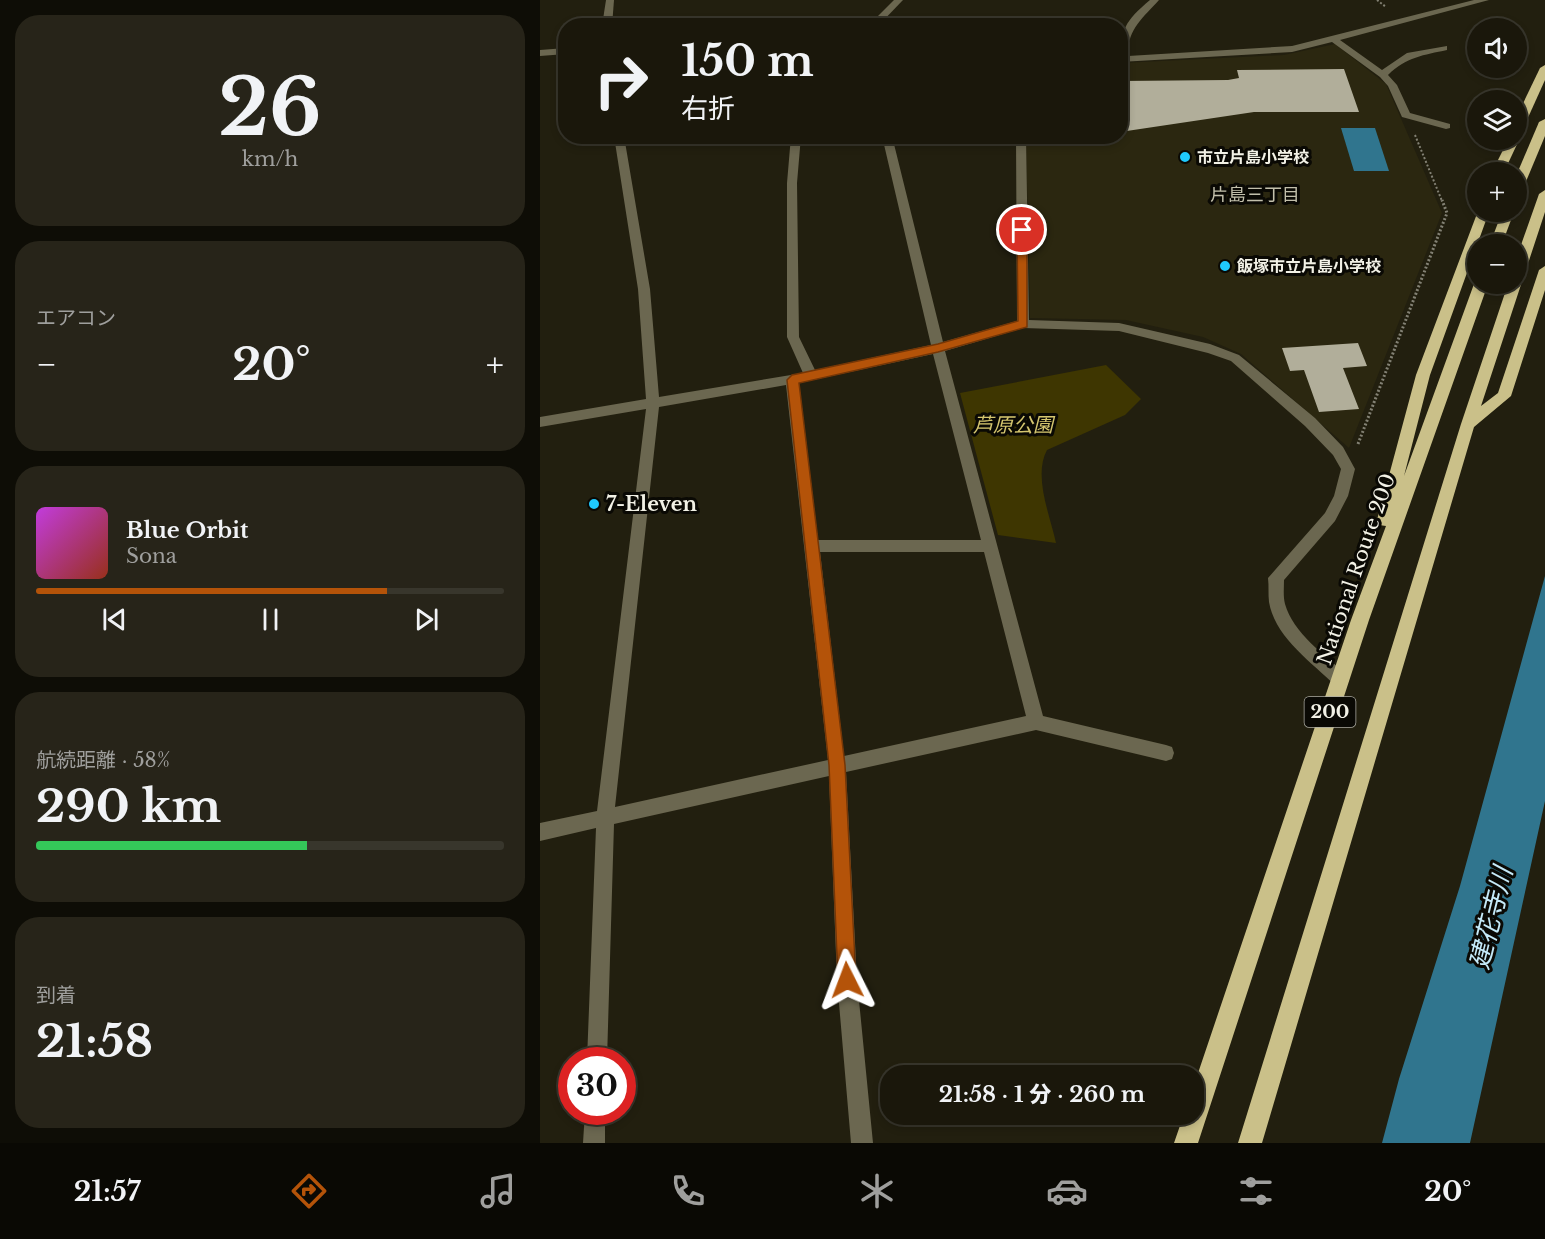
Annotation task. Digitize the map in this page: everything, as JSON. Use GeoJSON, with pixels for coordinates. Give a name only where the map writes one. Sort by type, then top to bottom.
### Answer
{"type":"FeatureCollection","features":[{"type":"Feature","properties":{"kind":"highway"},"geometry":{"type":"LineString","coordinates":[[1527,107],[1545,68]]}},
{"type":"Feature","properties":{"kind":"highway"},"geometry":{"type":"LineString","coordinates":[[1527,165],[1545,122]]}},
{"type":"Feature","properties":{"kind":"highway"},"geometry":{"type":"LineString","coordinates":[[1527,247],[1545,194]]}},
{"type":"Feature","properties":{"kind":"highway"},"geometry":{"type":"LineString","coordinates":[[1360,620],[1423,375],[1479,222]]}},
{"type":"Feature","properties":{"kind":"highway"},"geometry":{"type":"LineString","coordinates":[[1467,424],[1504,396],[1545,270]]}},
{"type":"Feature","properties":{"kind":"highway","name":"National Route 200"},"geometry":{"type":"LineString","coordinates":[[1186,1143],[1360,620],[1477,294]]}},
{"type":"Feature","properties":{"kind":"highway","name":"200"},"geometry":{"type":"LineString","coordinates":[[1250,1143],[1467,424],[1512,294]]}},
{"type":"Feature","properties":{"kind":"street"},"geometry":{"type":"LineString","coordinates":[[608,18],[610,0]]}},
{"type":"Feature","properties":{"kind":"street"},"geometry":{"type":"LineString","coordinates":[[880,18],[899,0]]}},
{"type":"Feature","properties":{"kind":"street"},"geometry":{"type":"LineString","coordinates":[[1128,28],[1155,0]]}},
{"type":"Feature","properties":{"kind":"street"},"geometry":{"type":"LineString","coordinates":[[1128,59],[1292,49],[1335,40],[1400,20],[1485,0]]}},
{"type":"Feature","properties":{"kind":"street"},"geometry":{"type":"LineString","coordinates":[[1335,40],[1383,75],[1392,85],[1407,115],[1446,126]]}},
{"type":"Feature","properties":{"kind":"street"},"geometry":{"type":"LineString","coordinates":[[1383,75],[1396,61],[1410,54],[1444,48]]}},
{"type":"Feature","properties":{"kind":"street"},"geometry":{"type":"LineString","coordinates":[[540,53],[558,52]]}},
{"type":"Feature","properties":{"kind":"street"},"geometry":{"type":"LineString","coordinates":[[597,1047],[604,817],[653,404],[644,289],[620,144]]}},
{"type":"Feature","properties":{"kind":"street"},"geometry":{"type":"LineString","coordinates":[[795,144],[792,183],[793,337],[811,376]]}},
{"type":"Feature","properties":{"kind":"street"},"geometry":{"type":"LineString","coordinates":[[889,144],[938,348],[1036,722]]}},
{"type":"Feature","properties":{"kind":"street"},"geometry":{"type":"LineString","coordinates":[[1020,144],[1023,324]]}},
{"type":"Feature","properties":{"kind":"street"},"geometry":{"type":"LineString","coordinates":[[540,422],[792,380],[938,348],[1023,324],[1119,327],[1235,357],[1310,422],[1338,451],[1348,469],[1341,496],[1330,518],[1276,578],[1277,603],[1283,620],[1302,643],[1341,680]]}},
{"type":"Feature","properties":{"kind":"street"},"geometry":{"type":"LineString","coordinates":[[792,380],[837,765],[847,980],[862,1143]]}},
{"type":"Feature","properties":{"kind":"street"},"geometry":{"type":"LineString","coordinates":[[812,546],[989,546]]}},
{"type":"Feature","properties":{"kind":"street"},"geometry":{"type":"LineString","coordinates":[[540,832],[1036,722],[1166,753]]}},
{"type":"Feature","properties":{"kind":"street"},"geometry":{"type":"LineString","coordinates":[[594,1143],[595,1125]]}},
{"type":"Feature","properties":{"kind":"path"},"geometry":{"type":"LineString","coordinates":[[1344,461],[1354,456],[1447,213],[1407,115]]}},
{"type":"Feature","properties":{"kind":"shaded area","name":"飯塚市立片島小学校"},"geometry":{"type":"Polygon","coordinates":[[[1335,44],[1386,84],[1442,213],[1349,448],[1241,354],[1203,337],[1126,320],[1030,318],[1026,144],[1128,144],[1128,63],[1284,55],[1335,44]]]}},
{"type":"Feature","properties":{"kind":"green space","name":"芦原公園"},"geometry":{"type":"Polygon","coordinates":[[[1106,365],[1141,399],[1125,415],[1047,450],[1043,460],[1042,483],[1056,543],[998,535],[960,393],[1106,365]]]}},
{"type":"Feature","properties":{"kind":"water"},"geometry":{"type":"Polygon","coordinates":[[[1341,128],[1375,128],[1389,171],[1354,171],[1341,128]]]}},
{"type":"Feature","properties":{"kind":"water","name":"建花寺川"},"geometry":{"type":"Polygon","coordinates":[[[1545,576],[1545,801],[1470,1143],[1382,1143],[1399,1079],[1460,886],[1545,576]]]}},
{"type":"Feature","properties":{"kind":"building"},"geometry":{"type":"Polygon","coordinates":[[[1344,69],[1359,112],[1254,112],[1128,131],[1128,81],[1228,80],[1239,78],[1237,70],[1344,69]]]}},
{"type":"Feature","properties":{"kind":"building"},"geometry":{"type":"Polygon","coordinates":[[[1358,343],[1367,366],[1343,368],[1359,409],[1319,412],[1304,370],[1290,371],[1282,348],[1358,343]]]}},
{"type":"Feature","properties":{"kind":"place","name":"市立片島小学校"},"geometry":{"type":"Point","coordinates":[1185,157]}},
{"type":"Feature","properties":{"kind":"place","name":"飯塚市立片島小学校"},"geometry":{"type":"Point","coordinates":[1225,266]}},
{"type":"Feature","properties":{"kind":"place","name":"7-Eleven"},"geometry":{"type":"Point","coordinates":[594,504]}},
{"type":"Feature","properties":{"kind":"district","name":"片島三丁目"},"geometry":{"type":"Point","coordinates":[1255,195]}},
{"type":"Feature","properties":{"kind":"route"},"geometry":{"type":"LineString","coordinates":[[847,980],[837,765],[792,380],[938,348],[1023,324],[1022,230]]}}]}
